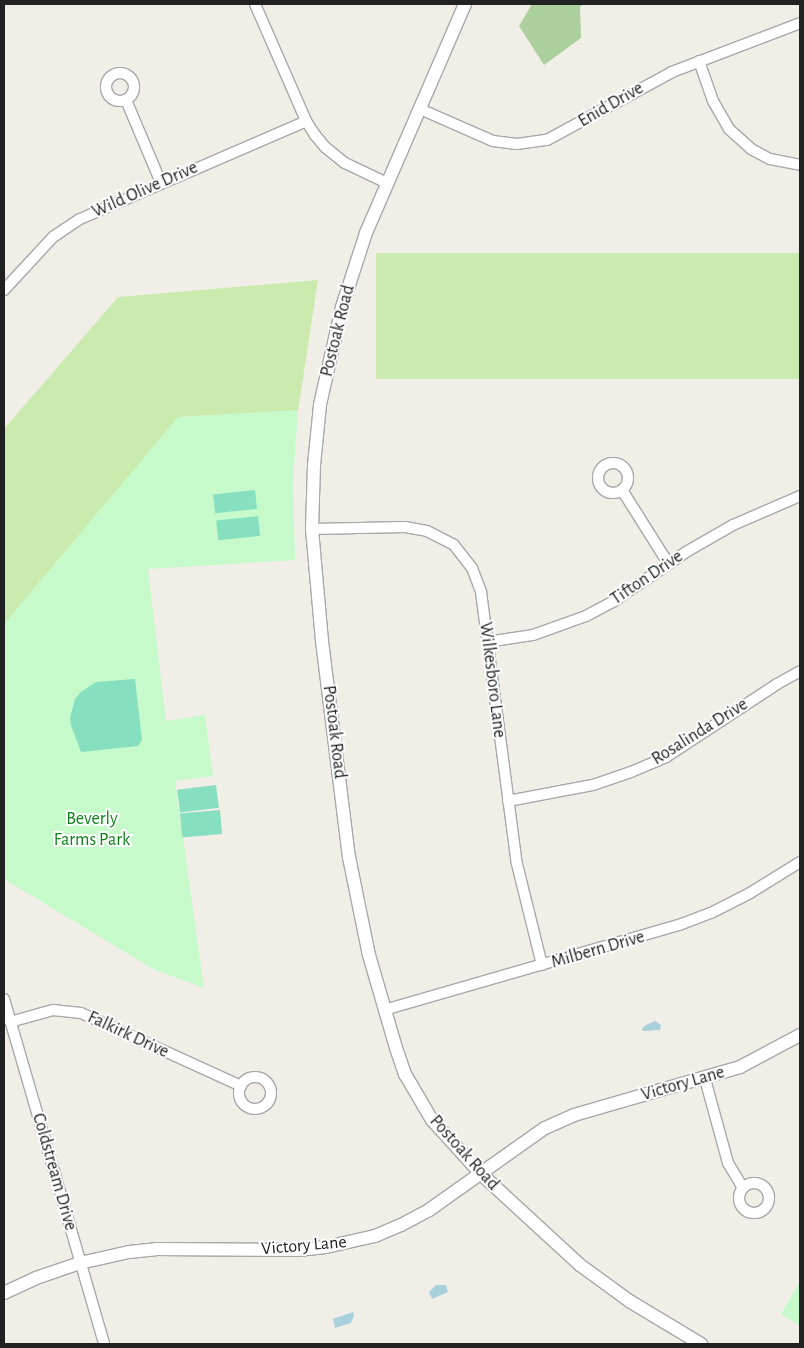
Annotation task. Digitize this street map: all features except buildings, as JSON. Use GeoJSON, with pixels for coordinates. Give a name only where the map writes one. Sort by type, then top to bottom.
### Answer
{"type":"FeatureCollection","features":[{"type":"Feature","properties":{"kind":"street"},"geometry":{"type":"LineString","coordinates":[[255,4],[306,121],[325,148],[344,163],[387,183]]}},
{"type":"Feature","properties":{"kind":"street","name":"Postoak Road"},"geometry":{"type":"LineString","coordinates":[[466,4],[366,233],[342,307],[320,405],[314,465],[312,529],[321,634],[349,856],[360,913],[384,1010],[405,1074],[418,1098],[447,1138],[480,1173],[580,1265],[631,1302],[701,1344]]}},
{"type":"Feature","properties":{"kind":"street","name":"Enid Drive"},"geometry":{"type":"LineString","coordinates":[[420,109],[493,141],[517,144],[540,141],[569,130],[646,84],[800,23]]}},
{"type":"Feature","properties":{"kind":"street"},"geometry":{"type":"LineString","coordinates":[[700,61],[712,101],[729,129],[751,150],[770,159],[800,164]]}},
{"type":"Feature","properties":{"kind":"street"},"geometry":{"type":"LineString","coordinates":[[126,100],[161,183]]}},
{"type":"Feature","properties":{"kind":"street","name":"Wild Olive Drive"},"geometry":{"type":"LineString","coordinates":[[4,290],[53,237],[80,219],[306,121]]}},
{"type":"Feature","properties":{"kind":"street"},"geometry":{"type":"LineString","coordinates":[[622,490],[668,563]]}},
{"type":"Feature","properties":{"kind":"street","name":"Tifton Drive"},"geometry":{"type":"LineString","coordinates":[[487,642],[532,635],[586,616],[614,600],[668,563],[734,525],[800,496]]}},
{"type":"Feature","properties":{"kind":"street","name":"Wilkesboro Lane"},"geometry":{"type":"LineString","coordinates":[[312,529],[405,527],[427,531],[449,541],[465,556],[479,585],[517,864],[542,965]]}},
{"type":"Feature","properties":{"kind":"street","name":"Rosalinda Drive"},"geometry":{"type":"LineString","coordinates":[[508,801],[593,785],[659,760],[800,671]]}},
{"type":"Feature","properties":{"kind":"street","name":"Milbern Drive"},"geometry":{"type":"LineString","coordinates":[[384,1010],[643,937],[693,920],[750,893],[800,862]]}},
{"type":"Feature","properties":{"kind":"street","name":"Coldstream Drive"},"geometry":{"type":"LineString","coordinates":[[4,999],[104,1344]]}},
{"type":"Feature","properties":{"kind":"street","name":"Falkirk Drive"},"geometry":{"type":"LineString","coordinates":[[10,1022],[52,1010],[81,1013],[240,1086]]}},
{"type":"Feature","properties":{"kind":"street","name":"Victory Lane"},"geometry":{"type":"LineString","coordinates":[[4,1293],[36,1278],[80,1263],[129,1252],[156,1250],[298,1250],[354,1242],[375,1236],[416,1218],[442,1202],[533,1135],[557,1122],[574,1115],[705,1079],[740,1067],[800,1035]]}},
{"type":"Feature","properties":{"kind":"street"},"geometry":{"type":"LineString","coordinates":[[705,1079],[728,1162],[742,1188]]}},
{"type":"Feature","properties":{"kind":"green space"},"geometry":{"type":"Polygon","coordinates":[[[532,4],[583,4],[580,7],[581,38],[544,65],[519,26],[532,4]]]}},
{"type":"Feature","properties":{"kind":"green space"},"geometry":{"type":"Polygon","coordinates":[[[376,253],[800,253],[800,379],[376,379],[376,253]]]}},
{"type":"Feature","properties":{"kind":"green space"},"geometry":{"type":"Polygon","coordinates":[[[318,280],[298,411],[179,417],[4,625],[4,429],[118,297],[318,280]]]}},
{"type":"Feature","properties":{"kind":"green space","name":"Beverly Farms Park"},"geometry":{"type":"Polygon","coordinates":[[[298,410],[293,481],[295,560],[148,569],[166,721],[205,715],[213,776],[175,781],[204,988],[153,969],[4,879],[4,624],[178,417],[298,410]]]}},
{"type":"Feature","properties":{"kind":"green space"},"geometry":{"type":"Polygon","coordinates":[[[255,490],[257,509],[215,513],[213,494],[255,490]]]}},
{"type":"Feature","properties":{"kind":"green space"},"geometry":{"type":"Polygon","coordinates":[[[258,516],[260,536],[218,540],[216,520],[258,516]]]}},
{"type":"Feature","properties":{"kind":"green space"},"geometry":{"type":"Polygon","coordinates":[[[135,679],[142,740],[138,746],[81,752],[70,718],[75,699],[81,692],[96,682],[135,679]]]}},
{"type":"Feature","properties":{"kind":"green space"},"geometry":{"type":"Polygon","coordinates":[[[216,785],[219,808],[180,813],[177,790],[216,785]]]}},
{"type":"Feature","properties":{"kind":"green space"},"geometry":{"type":"Polygon","coordinates":[[[220,810],[222,834],[182,837],[180,813],[220,810]]]}},
{"type":"Feature","properties":{"kind":"green space"},"geometry":{"type":"Polygon","coordinates":[[[800,1281],[800,1326],[781,1314],[800,1281]]]}},
{"type":"Feature","properties":{"kind":"water"},"geometry":{"type":"Polygon","coordinates":[[[655,1021],[661,1025],[660,1030],[643,1031],[642,1028],[655,1021]]]}},
{"type":"Feature","properties":{"kind":"water"},"geometry":{"type":"Polygon","coordinates":[[[436,1285],[446,1285],[448,1292],[432,1299],[429,1292],[436,1285]]]}},
{"type":"Feature","properties":{"kind":"water"},"geometry":{"type":"Polygon","coordinates":[[[353,1312],[354,1316],[351,1323],[335,1328],[333,1319],[353,1312]]]}}]}
